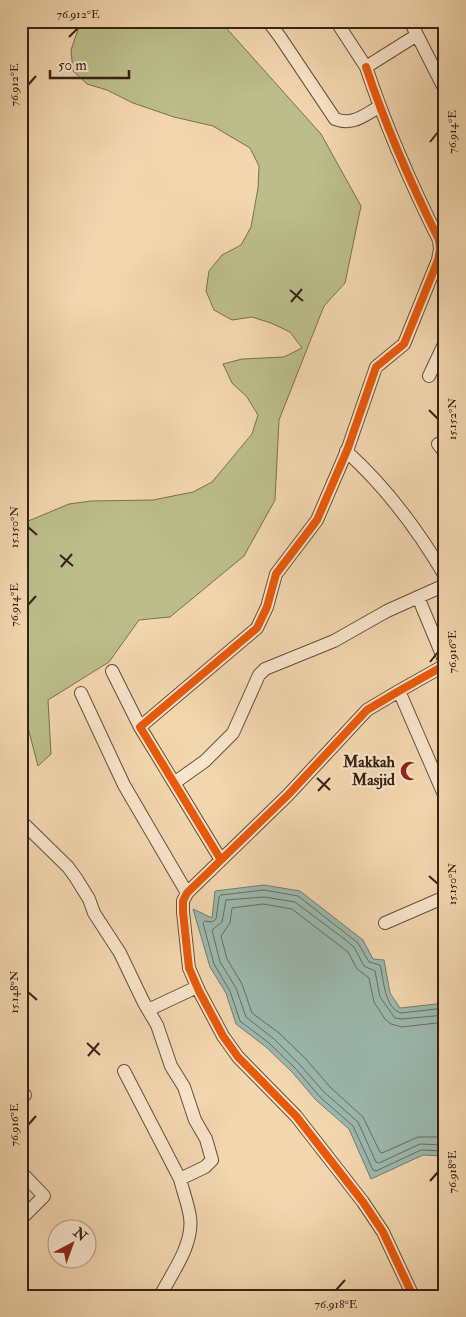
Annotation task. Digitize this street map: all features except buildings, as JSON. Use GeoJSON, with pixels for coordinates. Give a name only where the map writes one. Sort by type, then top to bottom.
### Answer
{"type":"FeatureCollection","features":[{"type":"Feature","properties":{"kind":"street"},"geometry":{"type":"LineString","coordinates":[[268,21],[335,118],[343,122],[351,122],[379,107]]}},
{"type":"Feature","properties":{"kind":"street"},"geometry":{"type":"LineString","coordinates":[[140,727],[257,628],[267,608],[276,574],[317,520],[346,451],[376,367],[404,344],[438,260],[439,240],[413,187],[379,107],[366,67],[336,21]]}},
{"type":"Feature","properties":{"kind":"street"},"geometry":{"type":"LineString","coordinates":[[410,21],[445,90]]}},
{"type":"Feature","properties":{"kind":"street"},"geometry":{"type":"LineString","coordinates":[[366,67],[417,35]]}},
{"type":"Feature","properties":{"kind":"street"},"geometry":{"type":"LineString","coordinates":[[429,376],[445,342]]}},
{"type":"Feature","properties":{"kind":"street"},"geometry":{"type":"LineString","coordinates":[[346,451],[377,481],[414,528],[445,576]]}},
{"type":"Feature","properties":{"kind":"street"},"geometry":{"type":"LineString","coordinates":[[174,783],[205,761],[233,734],[259,675],[265,669],[334,641],[388,611],[445,585]]}},
{"type":"Feature","properties":{"kind":"street"},"geometry":{"type":"LineString","coordinates":[[412,1296],[384,1232],[364,1202],[296,1116],[238,1057],[223,1036],[189,968],[184,922],[184,901],[187,893],[288,796],[368,710],[445,664],[418,597]]}},
{"type":"Feature","properties":{"kind":"street"},"geometry":{"type":"LineString","coordinates":[[112,671],[140,727],[221,860]]}},
{"type":"Feature","properties":{"kind":"street"},"geometry":{"type":"LineString","coordinates":[[399,690],[445,797]]}},
{"type":"Feature","properties":{"kind":"street"},"geometry":{"type":"LineString","coordinates":[[81,693],[124,785],[187,893]]}},
{"type":"Feature","properties":{"kind":"street"},"geometry":{"type":"LineString","coordinates":[[21,821],[68,867],[76,878],[89,899],[94,913],[120,954],[157,1025],[170,1066],[184,1087],[195,1120],[206,1139],[212,1160],[205,1167],[180,1179]]}},
{"type":"Feature","properties":{"kind":"street"},"geometry":{"type":"LineString","coordinates":[[386,923],[445,898]]}},
{"type":"Feature","properties":{"kind":"street"},"geometry":{"type":"LineString","coordinates":[[148,1010],[197,987]]}},
{"type":"Feature","properties":{"kind":"street"},"geometry":{"type":"LineString","coordinates":[[124,1071],[180,1179],[190,1218],[187,1243],[160,1296]]}},
{"type":"Feature","properties":{"kind":"street"},"geometry":{"type":"LineString","coordinates":[[21,1172],[44,1196],[21,1219]]}},
{"type":"Feature","properties":{"kind":"green space"},"geometry":{"type":"Polygon","coordinates":[[[81,21],[220,21],[321,134],[361,206],[345,283],[324,306],[279,420],[275,500],[244,556],[170,617],[139,620],[109,662],[48,700],[51,754],[38,766],[21,701],[21,524],[69,504],[91,501],[153,500],[193,492],[212,482],[252,434],[258,415],[247,397],[232,383],[223,364],[242,359],[284,357],[302,348],[290,332],[271,323],[252,317],[232,320],[214,310],[206,291],[209,271],[222,255],[241,245],[251,227],[258,188],[259,166],[250,148],[213,126],[174,117],[87,84],[73,71],[71,50],[81,21]]]}},
{"type":"Feature","properties":{"kind":"water"},"geometry":{"type":"Polygon","coordinates":[[[264,885],[300,891],[363,940],[373,959],[384,960],[390,993],[400,1008],[445,1003],[445,1156],[423,1155],[371,1179],[349,1129],[316,1100],[292,1072],[266,1047],[236,1024],[226,993],[210,967],[193,909],[212,918],[215,891],[264,885]]]}},
{"type":"Feature","properties":{"kind":"cycle path"},"geometry":{"type":"LineString","coordinates":[[221,860],[140,727],[257,628],[267,607],[276,574],[317,520],[348,448],[376,367],[404,344],[438,260],[439,240],[400,155],[366,67]]}},
{"type":"Feature","properties":{"kind":"cycle path"},"geometry":{"type":"LineString","coordinates":[[413,1296],[383,1232],[363,1202],[296,1116],[238,1057],[223,1036],[189,968],[183,901],[187,893],[288,795],[367,710],[445,665]]}},
{"type":"Feature","properties":{"kind":"place","name":"Makkah Masjid"},"geometry":{"type":"Point","coordinates":[410,771]}}]}
